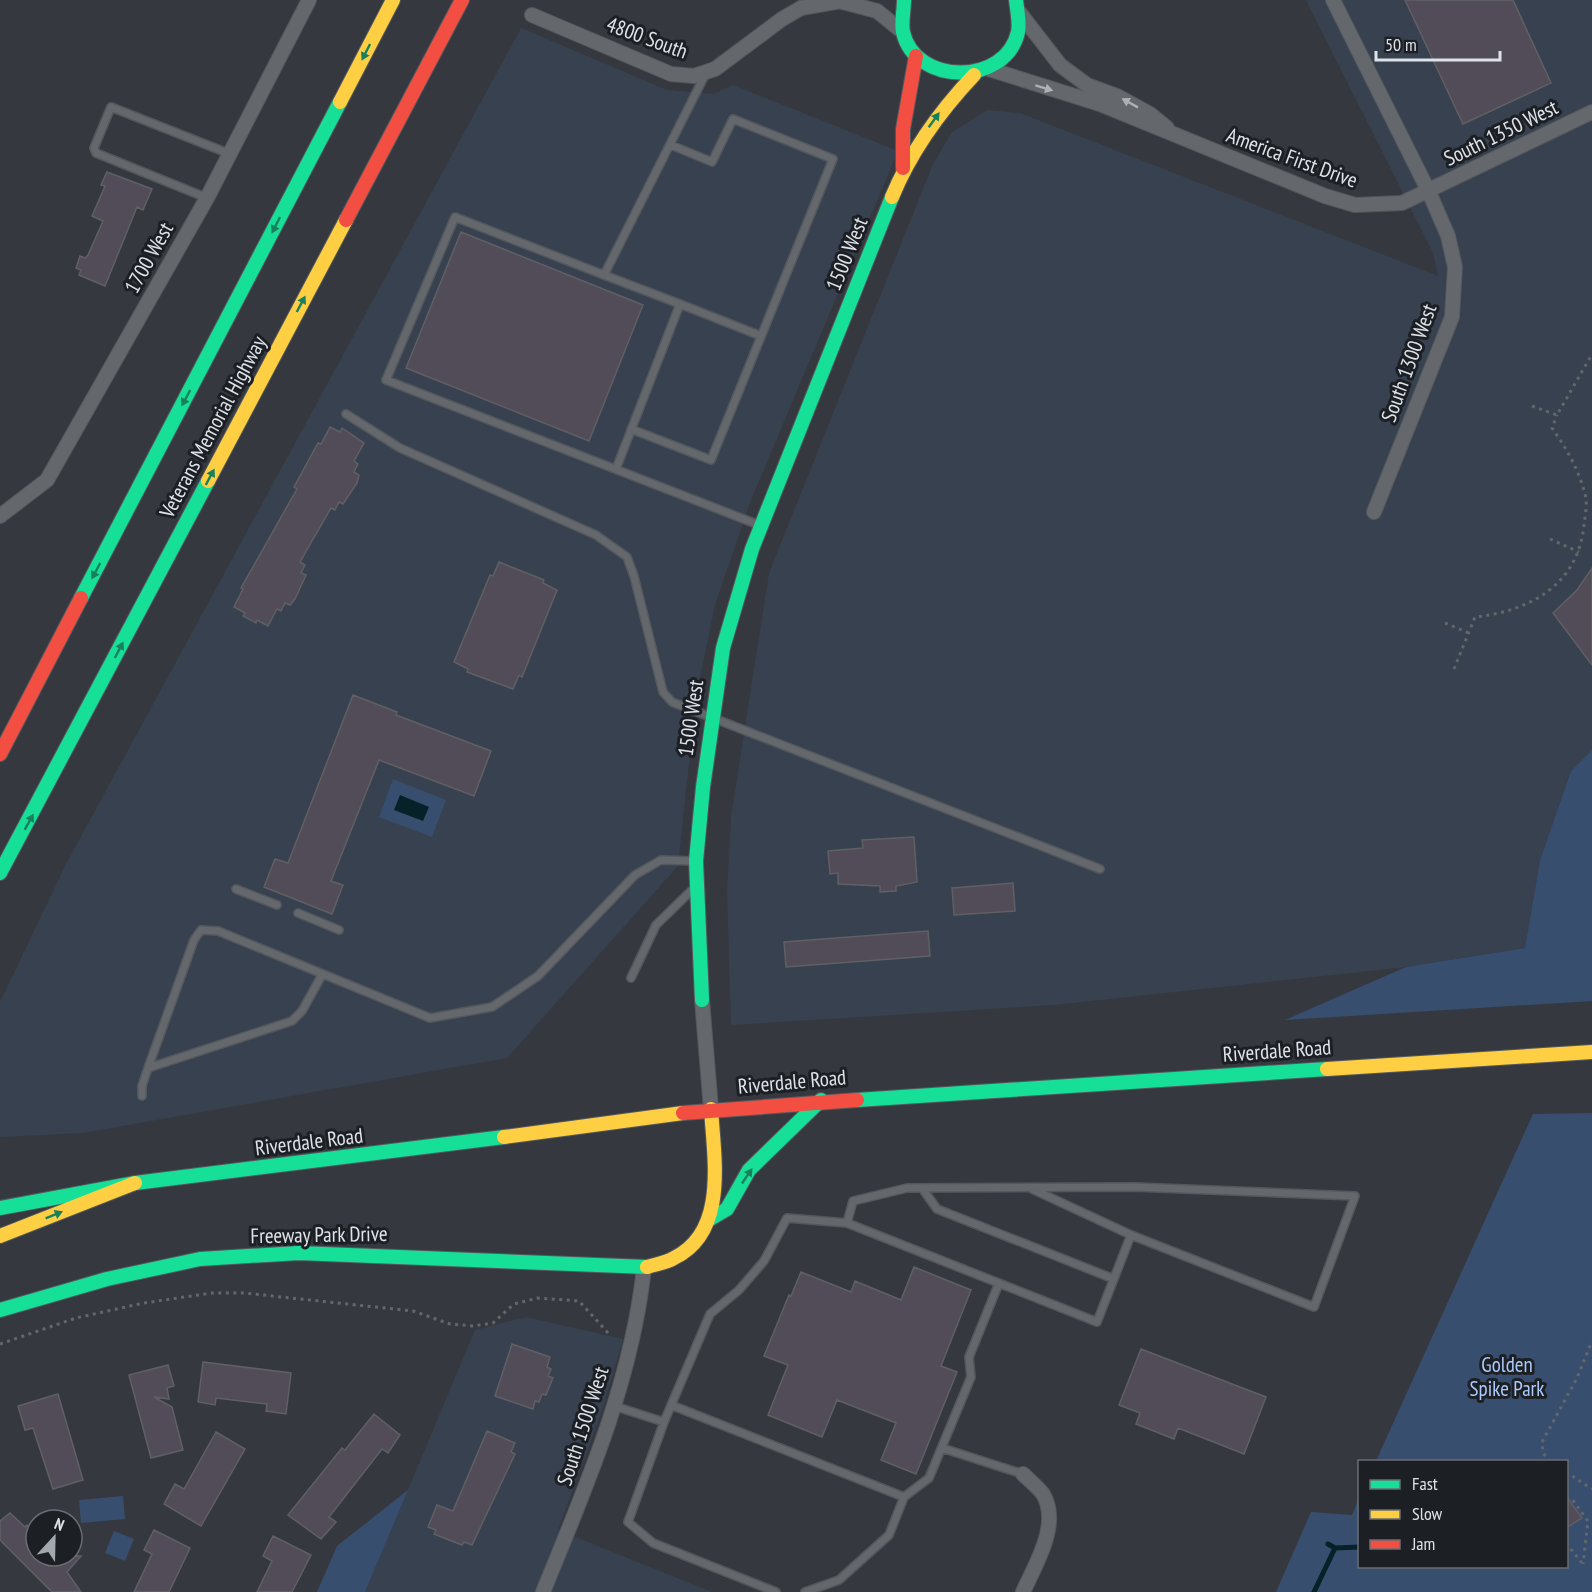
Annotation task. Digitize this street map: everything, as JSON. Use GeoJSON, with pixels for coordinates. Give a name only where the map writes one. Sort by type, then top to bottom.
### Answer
{"type":"FeatureCollection","features":[{"type":"Feature","properties":{"kind":"main road","name":"Veterans Memorial Highway"},"geometry":{"type":"LineString","coordinates":[[0,754],[393,0]]}},
{"type":"Feature","properties":{"kind":"main road","name":"Veterans Memorial Highway"},"geometry":{"type":"LineString","coordinates":[[0,873],[462,0]]}},
{"type":"Feature","properties":{"kind":"main road"},"geometry":{"type":"LineString","coordinates":[[904,0],[901,12],[903,32],[916,56],[943,73],[958,76],[974,75],[1002,59],[1012,45],[1018,29],[1018,6]]}},
{"type":"Feature","properties":{"kind":"main road","name":"1500 West"},"geometry":{"type":"LineString","coordinates":[[903,170],[903,129],[916,56]]}},
{"type":"Feature","properties":{"kind":"main road","name":"1500 West"},"geometry":{"type":"LineString","coordinates":[[702,1000],[696,861],[712,717],[723,648],[762,526],[903,170],[928,128],[948,102],[974,75]]}},
{"type":"Feature","properties":{"kind":"main road","name":"Riverdale Road"},"geometry":{"type":"LineString","coordinates":[[0,1208],[135,1183],[345,1159],[711,1109],[820,1100],[1592,1052]]}},
{"type":"Feature","properties":{"kind":"main road"},"geometry":{"type":"LineString","coordinates":[[644,1268],[676,1257],[701,1235],[710,1219],[727,1209],[749,1170],[820,1100]]}},
{"type":"Feature","properties":{"kind":"main road","name":"1500 West"},"geometry":{"type":"LineString","coordinates":[[710,1219],[713,1188],[711,1109]]}},
{"type":"Feature","properties":{"kind":"main road"},"geometry":{"type":"LineString","coordinates":[[0,1236],[135,1183]]}},
{"type":"Feature","properties":{"kind":"main road","name":"Freeway Park Drive"},"geometry":{"type":"LineString","coordinates":[[0,1310],[31,1298],[107,1279],[211,1258],[299,1253],[397,1255],[644,1268]]}},
{"type":"Feature","properties":{"kind":"street","name":"1700 West"},"geometry":{"type":"LineString","coordinates":[[0,516],[47,480],[207,198],[309,0]]}},
{"type":"Feature","properties":{"kind":"street","name":"South 1300 West"},"geometry":{"type":"LineString","coordinates":[[1333,0],[1429,192],[1448,236],[1455,267],[1452,317],[1374,512]]}},
{"type":"Feature","properties":{"kind":"street","name":"4800 South"},"geometry":{"type":"LineString","coordinates":[[532,15],[671,74],[694,76],[715,69],[782,19],[801,8],[843,1],[877,11],[903,32]]}},
{"type":"Feature","properties":{"kind":"street","name":"America First Drive"},"geometry":{"type":"LineString","coordinates":[[1018,6],[1060,65],[1087,85],[1117,96],[1150,114],[1178,137]]}},
{"type":"Feature","properties":{"kind":"street","name":"America First Drive"},"geometry":{"type":"LineString","coordinates":[[988,69],[1100,104],[1325,196],[1355,205],[1402,203],[1429,192]]}},
{"type":"Feature","properties":{"kind":"street","name":"South 1350 West"},"geometry":{"type":"LineString","coordinates":[[1429,192],[1592,112]]}},
{"type":"Feature","properties":{"kind":"street","name":"1500 West"},"geometry":{"type":"LineString","coordinates":[[702,1000],[711,1109]]}},
{"type":"Feature","properties":{"kind":"street","name":"South 1500 West"},"geometry":{"type":"LineString","coordinates":[[543,1592],[579,1503],[614,1406],[632,1342],[644,1268]]}},
{"type":"Feature","properties":{"kind":"street"},"geometry":{"type":"LineString","coordinates":[[1023,1474],[1043,1495],[1048,1516],[1046,1537],[1023,1592]]}},
{"type":"Feature","properties":{"kind":"lane"},"geometry":{"type":"LineString","coordinates":[[604,275],[707,71]]}},
{"type":"Feature","properties":{"kind":"lane"},"geometry":{"type":"LineString","coordinates":[[207,198],[96,153],[94,148],[111,107],[230,154]]}},
{"type":"Feature","properties":{"kind":"lane"},"geometry":{"type":"LineString","coordinates":[[631,429],[711,460],[833,159],[733,119],[712,162],[671,145]]}},
{"type":"Feature","properties":{"kind":"lane"},"geometry":{"type":"LineString","coordinates":[[761,336],[455,217],[386,380],[762,526]]}},
{"type":"Feature","properties":{"kind":"lane"},"geometry":{"type":"LineString","coordinates":[[616,469],[680,304]]}},
{"type":"Feature","properties":{"kind":"lane"},"geometry":{"type":"LineString","coordinates":[[346,414],[400,448],[596,535],[627,556],[663,692],[682,708],[712,717],[1100,869]]}},
{"type":"Feature","properties":{"kind":"lane"},"geometry":{"type":"LineString","coordinates":[[142,1096],[142,1086],[148,1068],[194,940],[201,930],[218,931],[430,1018],[492,1007],[538,976],[635,875],[661,860],[696,861]]}},
{"type":"Feature","properties":{"kind":"lane"},"geometry":{"type":"LineString","coordinates":[[632,978],[656,925],[696,886]]}},
{"type":"Feature","properties":{"kind":"lane"},"geometry":{"type":"LineString","coordinates":[[236,889],[277,905]]}},
{"type":"Feature","properties":{"kind":"lane"},"geometry":{"type":"LineString","coordinates":[[298,913],[339,930]]}},
{"type":"Feature","properties":{"kind":"lane"},"geometry":{"type":"LineString","coordinates":[[148,1068],[292,1021],[302,1011],[322,975]]}},
{"type":"Feature","properties":{"kind":"lane"},"geometry":{"type":"LineString","coordinates":[[847,1223],[854,1201],[907,1188],[1135,1187],[1354,1196],[1314,1307],[1131,1235],[1030,1188]]}},
{"type":"Feature","properties":{"kind":"lane"},"geometry":{"type":"LineString","coordinates":[[922,1188],[937,1209],[1114,1279]]}},
{"type":"Feature","properties":{"kind":"lane"},"geometry":{"type":"LineString","coordinates":[[776,1592],[653,1543],[628,1522],[664,1422],[710,1314],[740,1290],[764,1261],[787,1218],[847,1223],[1097,1322],[1131,1235]]}},
{"type":"Feature","properties":{"kind":"lane"},"geometry":{"type":"LineString","coordinates":[[805,1592],[839,1580],[889,1535],[904,1497],[929,1478],[971,1377],[969,1357],[999,1283]]}},
{"type":"Feature","properties":{"kind":"lane"},"geometry":{"type":"LineString","coordinates":[[671,1405],[904,1497]]}},
{"type":"Feature","properties":{"kind":"lane"},"geometry":{"type":"LineString","coordinates":[[614,1406],[664,1422]]}},
{"type":"Feature","properties":{"kind":"lane"},"geometry":{"type":"LineString","coordinates":[[942,1448],[1023,1474]]}},
{"type":"Feature","properties":{"kind":"path"},"geometry":{"type":"LineString","coordinates":[[1454,669],[1475,617],[1502,614],[1535,602],[1554,585],[1580,552],[1586,500],[1567,448],[1552,428],[1592,354]]}},
{"type":"Feature","properties":{"kind":"path"},"geometry":{"type":"LineString","coordinates":[[1532,406],[1557,415]]}},
{"type":"Feature","properties":{"kind":"path"},"geometry":{"type":"LineString","coordinates":[[1550,539],[1580,552]]}},
{"type":"Feature","properties":{"kind":"path"},"geometry":{"type":"LineString","coordinates":[[1445,623],[1469,633]]}},
{"type":"Feature","properties":{"kind":"path"},"geometry":{"type":"LineString","coordinates":[[0,1344],[76,1318],[144,1303],[212,1293],[244,1293],[413,1311],[450,1324],[472,1326],[493,1323],[514,1304],[538,1298],[579,1301],[610,1335]]}},
{"type":"Feature","properties":{"kind":"path"},"geometry":{"type":"LineString","coordinates":[[1549,1460],[1543,1452],[1542,1442],[1577,1378],[1592,1341]]}},
{"type":"Feature","properties":{"kind":"path"},"geometry":{"type":"LineString","coordinates":[[1568,1473],[1592,1489]]}},
{"type":"Feature","properties":{"kind":"path"},"geometry":{"type":"LineString","coordinates":[[1568,1499],[1572,1499],[1588,1521],[1583,1564],[1568,1545]]}},
{"type":"Feature","properties":{"kind":"path"},"geometry":{"type":"LineString","coordinates":[[1588,1521],[1592,1518]]}},
{"type":"Feature","properties":{"kind":"shaded area"},"geometry":{"type":"Polygon","coordinates":[[[1306,0],[1592,0],[1592,750],[1571,771],[1540,860],[1525,948],[1406,967],[1054,1005],[731,1025],[727,892],[731,817],[769,573],[933,164],[952,132],[987,110],[1020,113],[1438,276],[1433,253],[1306,0]]]}},
{"type":"Feature","properties":{"kind":"shaded area"},"geometry":{"type":"Polygon","coordinates":[[[521,28],[667,90],[713,94],[733,85],[898,151],[751,500],[715,605],[696,698],[678,866],[507,1058],[83,1133],[0,1137],[0,1002],[66,864],[521,28]]]}},
{"type":"Feature","properties":{"kind":"shaded area"},"geometry":{"type":"Polygon","coordinates":[[[400,795],[429,807],[423,821],[394,810],[400,795]]]}},
{"type":"Feature","properties":{"kind":"shaded area"},"geometry":{"type":"Polygon","coordinates":[[[526,1317],[623,1339],[602,1411],[558,1530],[712,1592],[365,1592],[475,1330],[526,1317]]]}},
{"type":"Feature","properties":{"kind":"green space"},"geometry":{"type":"Polygon","coordinates":[[[1592,750],[1592,1001],[1285,1020],[1406,967],[1525,948],[1540,860],[1571,771],[1592,750]]]}},
{"type":"Feature","properties":{"kind":"green space"},"geometry":{"type":"Polygon","coordinates":[[[393,779],[446,800],[432,837],[379,817],[393,779]]]}},
{"type":"Feature","properties":{"kind":"green space","name":"Golden Spike Park"},"geometry":{"type":"Polygon","coordinates":[[[1592,1113],[1592,1592],[1276,1592],[1311,1512],[1352,1515],[1358,1500],[1358,1568],[1568,1568],[1568,1460],[1376,1460],[1533,1114],[1592,1113]]]}},
{"type":"Feature","properties":{"kind":"green space"},"geometry":{"type":"Polygon","coordinates":[[[408,1490],[365,1592],[317,1592],[337,1546],[408,1490]]]}},
{"type":"Feature","properties":{"kind":"green space"},"geometry":{"type":"Polygon","coordinates":[[[123,1496],[125,1519],[84,1523],[84,1508],[80,1508],[79,1500],[123,1496]]]}},
{"type":"Feature","properties":{"kind":"green space"},"geometry":{"type":"Polygon","coordinates":[[[114,1531],[134,1539],[125,1561],[105,1553],[114,1531]]]}},
{"type":"Feature","properties":{"kind":"building"},"geometry":{"type":"Polygon","coordinates":[[[1405,0],[1513,0],[1551,83],[1463,124],[1405,0]]]}},
{"type":"Feature","properties":{"kind":"building"},"geometry":{"type":"Polygon","coordinates":[[[107,172],[152,189],[143,210],[137,207],[105,286],[79,275],[81,270],[76,268],[80,256],[85,258],[88,255],[103,221],[92,216],[105,186],[101,185],[107,172]]]}},
{"type":"Feature","properties":{"kind":"building"},"geometry":{"type":"Polygon","coordinates":[[[461,232],[643,305],[589,441],[406,368],[461,232]]]}},
{"type":"Feature","properties":{"kind":"building"},"geometry":{"type":"Polygon","coordinates":[[[330,427],[340,432],[342,428],[364,443],[354,461],[358,464],[354,472],[359,475],[357,483],[343,504],[339,502],[335,510],[331,508],[300,562],[305,565],[301,573],[306,575],[295,599],[290,605],[285,603],[281,611],[277,609],[268,626],[257,620],[256,623],[243,616],[245,613],[234,607],[243,589],[241,588],[297,489],[294,487],[318,443],[321,444],[330,427]]]}},
{"type":"Feature","properties":{"kind":"building"},"geometry":{"type":"Polygon","coordinates":[[[499,562],[544,580],[543,583],[557,590],[522,677],[519,675],[513,689],[467,672],[468,669],[454,662],[490,575],[493,576],[499,562]]]}},
{"type":"Feature","properties":{"kind":"building"},"geometry":{"type":"Polygon","coordinates":[[[1592,568],[1592,665],[1553,613],[1577,590],[1592,568]]]}},
{"type":"Feature","properties":{"kind":"building"},"geometry":{"type":"Polygon","coordinates":[[[353,695],[397,712],[396,715],[491,751],[474,796],[379,760],[331,881],[343,885],[332,914],[264,887],[275,859],[288,863],[353,695]]]}},
{"type":"Feature","properties":{"kind":"building"},"geometry":{"type":"Polygon","coordinates":[[[914,837],[917,882],[896,886],[896,891],[880,892],[880,886],[838,884],[838,873],[830,874],[828,851],[863,848],[862,840],[914,837]]]}},
{"type":"Feature","properties":{"kind":"building"},"geometry":{"type":"Polygon","coordinates":[[[1013,883],[1015,911],[954,915],[952,888],[1013,883]]]}},
{"type":"Feature","properties":{"kind":"building"},"geometry":{"type":"Polygon","coordinates":[[[928,931],[930,956],[786,967],[784,942],[928,931]]]}},
{"type":"Feature","properties":{"kind":"building"},"geometry":{"type":"Polygon","coordinates":[[[914,1267],[971,1290],[941,1366],[957,1372],[916,1474],[881,1460],[896,1423],[837,1400],[822,1437],[768,1415],[788,1365],[764,1356],[801,1272],[851,1292],[855,1281],[901,1300],[914,1267]]]}},
{"type":"Feature","properties":{"kind":"building"},"geometry":{"type":"Polygon","coordinates":[[[512,1344],[550,1357],[547,1367],[551,1369],[548,1376],[553,1378],[546,1395],[542,1394],[539,1402],[535,1401],[533,1409],[495,1396],[512,1344]]]}},
{"type":"Feature","properties":{"kind":"building"},"geometry":{"type":"Polygon","coordinates":[[[1141,1349],[1266,1397],[1244,1454],[1178,1428],[1174,1439],[1136,1424],[1140,1413],[1119,1405],[1141,1349]]]}},
{"type":"Feature","properties":{"kind":"building"},"geometry":{"type":"Polygon","coordinates":[[[203,1362],[291,1373],[286,1414],[266,1411],[267,1404],[216,1398],[215,1405],[198,1402],[203,1362]]]}},
{"type":"Feature","properties":{"kind":"building"},"geometry":{"type":"Polygon","coordinates":[[[168,1365],[174,1386],[167,1388],[169,1399],[154,1397],[172,1407],[183,1450],[151,1458],[129,1375],[168,1365]]]}},
{"type":"Feature","properties":{"kind":"building"},"geometry":{"type":"Polygon","coordinates":[[[58,1394],[83,1480],[53,1489],[33,1428],[25,1430],[18,1406],[58,1394]]]}},
{"type":"Feature","properties":{"kind":"building"},"geometry":{"type":"Polygon","coordinates":[[[374,1414],[400,1435],[388,1453],[382,1449],[329,1517],[336,1522],[321,1539],[288,1515],[342,1448],[345,1450],[374,1414]]]}},
{"type":"Feature","properties":{"kind":"building"},"geometry":{"type":"Polygon","coordinates":[[[487,1431],[515,1443],[511,1452],[515,1454],[472,1545],[464,1542],[462,1545],[434,1534],[436,1530],[428,1527],[437,1505],[453,1511],[487,1431]]]}},
{"type":"Feature","properties":{"kind":"building"},"geometry":{"type":"Polygon","coordinates":[[[216,1432],[245,1449],[201,1526],[164,1504],[175,1484],[184,1489],[216,1432]]]}},
{"type":"Feature","properties":{"kind":"building"},"geometry":{"type":"Polygon","coordinates":[[[1568,1499],[1582,1518],[1568,1527],[1568,1499]]]}},
{"type":"Feature","properties":{"kind":"building"},"geometry":{"type":"Polygon","coordinates":[[[10,1513],[24,1526],[24,1564],[0,1540],[0,1521],[10,1513]]]}},
{"type":"Feature","properties":{"kind":"building"},"geometry":{"type":"Polygon","coordinates":[[[154,1530],[190,1548],[169,1592],[134,1592],[152,1554],[144,1550],[154,1530]]]}},
{"type":"Feature","properties":{"kind":"building"},"geometry":{"type":"Polygon","coordinates":[[[273,1536],[311,1555],[292,1592],[257,1592],[272,1561],[263,1556],[273,1536]]]}},
{"type":"Feature","properties":{"kind":"building"},"geometry":{"type":"Polygon","coordinates":[[[28,1568],[70,1568],[67,1572],[81,1592],[52,1592],[28,1568]]]}},
{"type":"Feature","properties":{"kind":"waterway"},"geometry":{"type":"LineString","coordinates":[[1328,1544],[1335,1548],[1358,1547]]}},
{"type":"Feature","properties":{"kind":"waterway"},"geometry":{"type":"LineString","coordinates":[[1314,1592],[1335,1548]]}},
{"type":"Feature","properties":{"kind":"traffic: fast"},"geometry":{"type":"LineString","coordinates":[[904,0],[902,28],[911,50],[924,62],[941,70],[960,72],[980,70],[997,62],[1010,50],[1019,28],[1016,0]]}},
{"type":"Feature","properties":{"kind":"traffic: fast"},"geometry":{"type":"LineString","coordinates":[[81,598],[340,102]]}},
{"type":"Feature","properties":{"kind":"traffic: fast"},"geometry":{"type":"LineString","coordinates":[[702,1000],[696,861],[703,787],[723,648],[752,549],[892,197]]}},
{"type":"Feature","properties":{"kind":"traffic: fast"},"geometry":{"type":"LineString","coordinates":[[0,873],[208,481]]}},
{"type":"Feature","properties":{"kind":"traffic: fast"},"geometry":{"type":"LineString","coordinates":[[857,1100],[1327,1069]]}},
{"type":"Feature","properties":{"kind":"traffic: fast"},"geometry":{"type":"LineString","coordinates":[[710,1219],[727,1209],[749,1170],[821,1100]]}},
{"type":"Feature","properties":{"kind":"traffic: fast"},"geometry":{"type":"LineString","coordinates":[[0,1208],[135,1183],[504,1137]]}},
{"type":"Feature","properties":{"kind":"traffic: fast"},"geometry":{"type":"LineString","coordinates":[[0,1310],[107,1279],[200,1259],[299,1253],[647,1267]]}},
{"type":"Feature","properties":{"kind":"traffic: slow"},"geometry":{"type":"LineString","coordinates":[[340,102],[393,0]]}},
{"type":"Feature","properties":{"kind":"traffic: slow"},"geometry":{"type":"LineString","coordinates":[[892,197],[927,132],[974,75]]}},
{"type":"Feature","properties":{"kind":"traffic: slow"},"geometry":{"type":"LineString","coordinates":[[208,481],[346,220]]}},
{"type":"Feature","properties":{"kind":"traffic: slow"},"geometry":{"type":"LineString","coordinates":[[1327,1069],[1592,1052]]}},
{"type":"Feature","properties":{"kind":"traffic: slow"},"geometry":{"type":"LineString","coordinates":[[647,1267],[674,1258],[691,1246],[703,1231],[714,1192],[711,1109]]}},
{"type":"Feature","properties":{"kind":"traffic: slow"},"geometry":{"type":"LineString","coordinates":[[504,1137],[683,1113]]}},
{"type":"Feature","properties":{"kind":"traffic: slow"},"geometry":{"type":"LineString","coordinates":[[0,1236],[135,1183]]}},
{"type":"Feature","properties":{"kind":"traffic: jam"},"geometry":{"type":"LineString","coordinates":[[346,220],[462,0]]}},
{"type":"Feature","properties":{"kind":"traffic: jam"},"geometry":{"type":"LineString","coordinates":[[903,168],[903,129],[916,56]]}},
{"type":"Feature","properties":{"kind":"traffic: jam"},"geometry":{"type":"LineString","coordinates":[[0,754],[81,598]]}},
{"type":"Feature","properties":{"kind":"traffic: jam"},"geometry":{"type":"LineString","coordinates":[[683,1113],[857,1100]]}}]}
